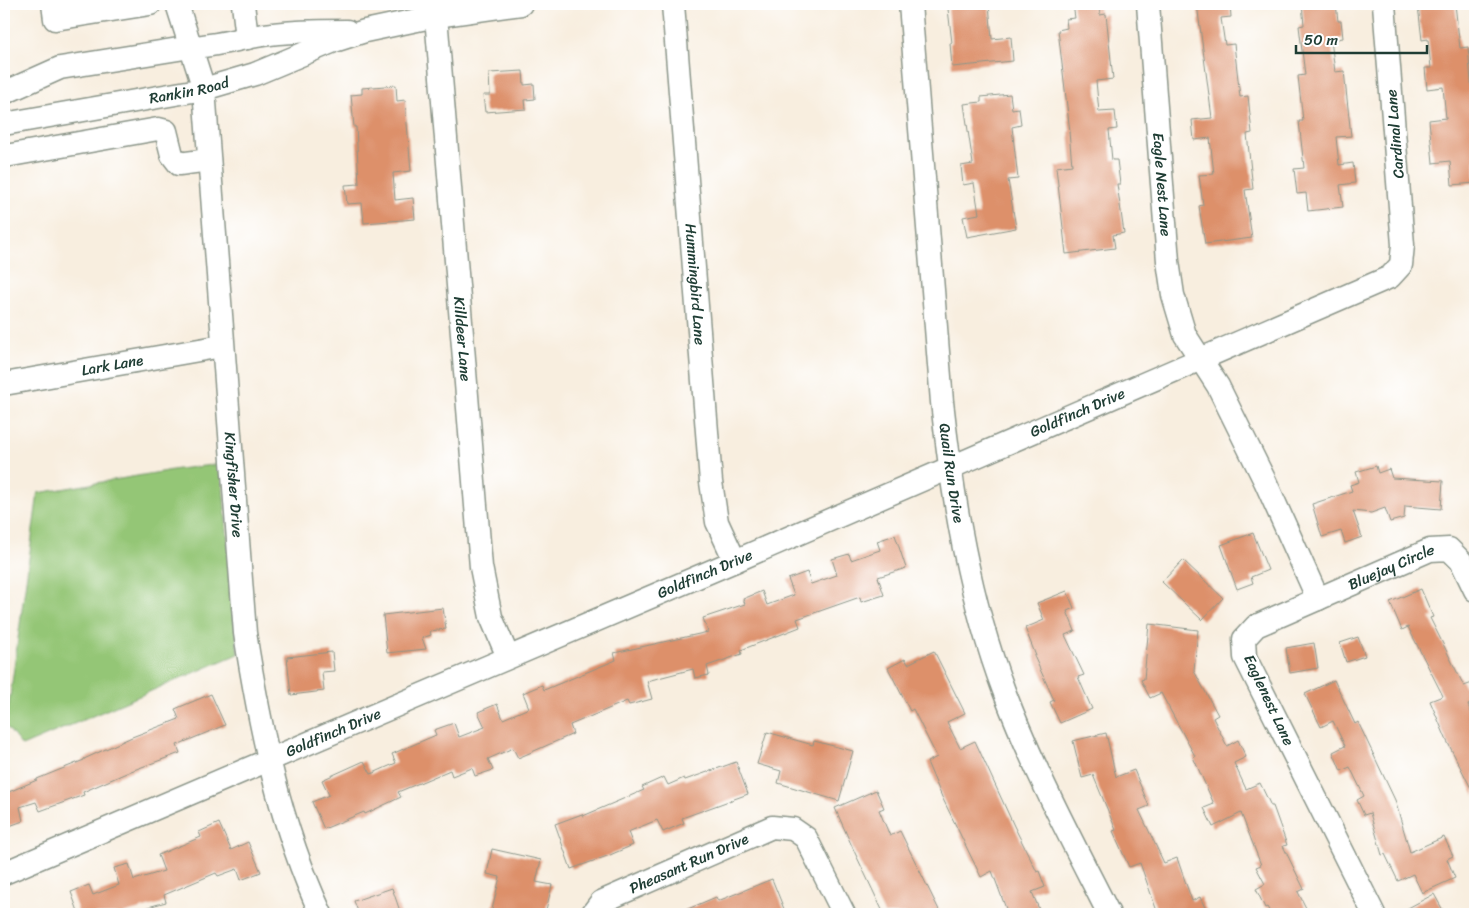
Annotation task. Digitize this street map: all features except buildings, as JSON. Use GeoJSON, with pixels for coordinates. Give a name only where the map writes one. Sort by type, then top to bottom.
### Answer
{"type":"FeatureCollection","features":[{"type":"Feature","properties":{"kind":"street"},"geometry":{"type":"LineString","coordinates":[[54,4],[56,19],[150,4]]}},
{"type":"Feature","properties":{"kind":"street","name":"Kingfisher Drive"},"geometry":{"type":"LineString","coordinates":[[177,4],[204,89],[245,633],[258,711],[269,760],[288,827],[309,889],[321,914]]}},
{"type":"Feature","properties":{"kind":"street"},"geometry":{"type":"LineString","coordinates":[[243,4],[247,38]]}},
{"type":"Feature","properties":{"kind":"street","name":"Rankin Road"},"geometry":{"type":"LineString","coordinates":[[4,124],[204,89],[255,74],[365,30],[436,16],[521,4]]}},
{"type":"Feature","properties":{"kind":"street","name":"Hummingbird Lane"},"geometry":{"type":"LineString","coordinates":[[673,4],[711,482],[716,522],[734,561]]}},
{"type":"Feature","properties":{"kind":"street","name":"Quail Run Drive"},"geometry":{"type":"LineString","coordinates":[[910,4],[942,402],[949,467],[960,532],[980,618],[1004,691],[1041,779],[1109,914]]}},
{"type":"Feature","properties":{"kind":"street","name":"Eagle Nest Lane"},"geometry":{"type":"LineString","coordinates":[[1148,4],[1167,251],[1173,295],[1185,335],[1200,360]]}},
{"type":"Feature","properties":{"kind":"street","name":"Cardinal Lane"},"geometry":{"type":"LineString","coordinates":[[1384,4],[1403,245],[1401,265]]}},
{"type":"Feature","properties":{"kind":"street","name":"Killdeer Lane"},"geometry":{"type":"LineString","coordinates":[[436,16],[481,567],[492,617],[508,657]]}},
{"type":"Feature","properties":{"kind":"street","name":"Rankin Road"},"geometry":{"type":"LineString","coordinates":[[4,93],[60,68],[191,47],[212,46],[258,36],[309,31],[365,30]]}},
{"type":"Feature","properties":{"kind":"street"},"geometry":{"type":"LineString","coordinates":[[70,112],[74,144]]}},
{"type":"Feature","properties":{"kind":"street"},"geometry":{"type":"LineString","coordinates":[[4,155],[158,129],[166,131],[172,155],[179,164],[209,160]]}},
{"type":"Feature","properties":{"kind":"street","name":"Goldfinch Drive"},"geometry":{"type":"LineString","coordinates":[[4,874],[1390,278],[1401,265]]}},
{"type":"Feature","properties":{"kind":"street","name":"Lark Lane"},"geometry":{"type":"LineString","coordinates":[[4,384],[222,346]]}},
{"type":"Feature","properties":{"kind":"street"},"geometry":{"type":"LineString","coordinates":[[1200,360],[1218,386],[1318,599]]}},
{"type":"Feature","properties":{"kind":"street","name":"Bluejay Circle"},"geometry":{"type":"LineString","coordinates":[[1318,599],[1430,550],[1449,549],[1461,561],[1475,590]]}},
{"type":"Feature","properties":{"kind":"street","name":"Eaglenest Lane"},"geometry":{"type":"LineString","coordinates":[[1318,599],[1256,626],[1244,639],[1245,657],[1374,914]]}},
{"type":"Feature","properties":{"kind":"street","name":"Pheasant Run Drive"},"geometry":{"type":"LineString","coordinates":[[592,914],[601,902],[772,827],[793,829],[806,838],[844,914]]}},
{"type":"Feature","properties":{"kind":"green space"},"geometry":{"type":"Polygon","coordinates":[[[221,464],[238,654],[22,746],[6,726],[38,493],[178,469],[221,464]]]}}]}
